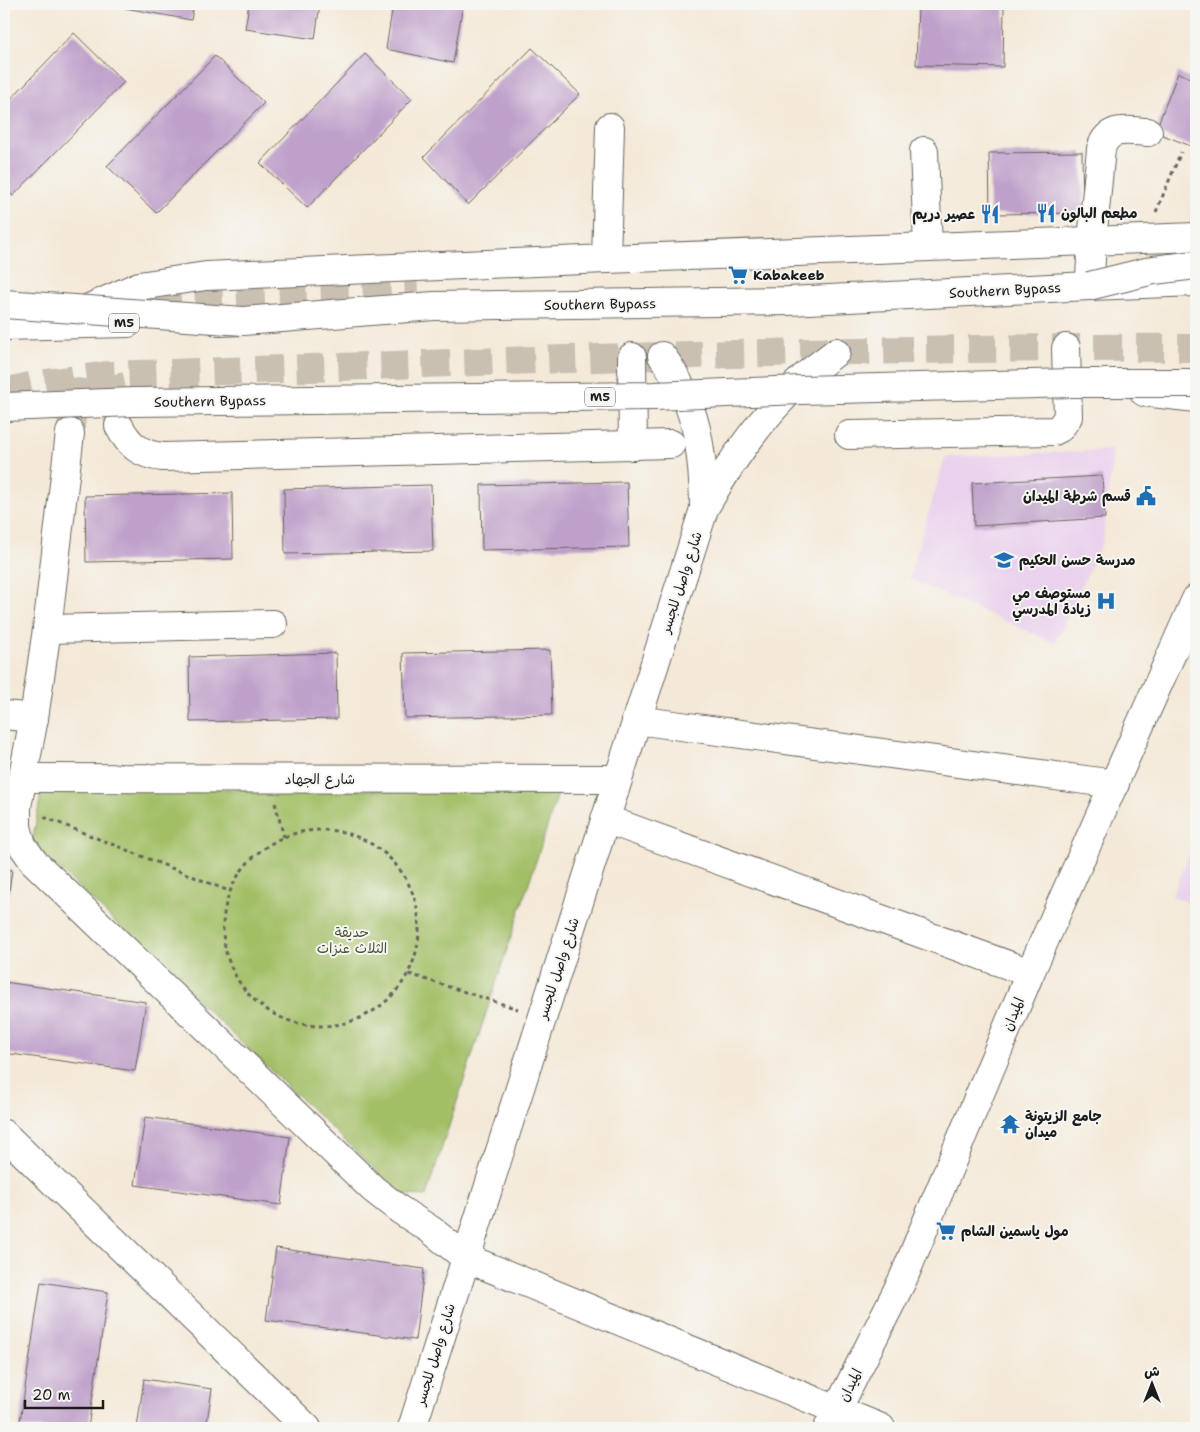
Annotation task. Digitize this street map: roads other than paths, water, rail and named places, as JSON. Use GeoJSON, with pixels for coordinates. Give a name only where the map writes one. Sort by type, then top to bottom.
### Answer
{"type":"FeatureCollection","features":[{"type":"Feature","properties":{"kind":"main road"},"geometry":{"type":"LineString","coordinates":[[606,258],[610,127]]}},
{"type":"Feature","properties":{"kind":"main road"},"geometry":{"type":"LineString","coordinates":[[1148,132],[1115,131],[1103,141],[1089,282],[1154,270],[1196,265]]}},
{"type":"Feature","properties":{"kind":"main road"},"geometry":{"type":"LineString","coordinates":[[924,152],[928,246]]}},
{"type":"Feature","properties":{"kind":"main road"},"geometry":{"type":"LineString","coordinates":[[87,309],[139,286],[206,276],[606,258],[1196,236]]}},
{"type":"Feature","properties":{"kind":"main road","name":"Southern Bypass"},"geometry":{"type":"LineString","coordinates":[[4,326],[244,321],[434,306],[789,301],[1089,282],[1196,282]]}},
{"type":"Feature","properties":{"kind":"main road"},"geometry":{"type":"LineString","coordinates":[[4,304],[244,321]]}},
{"type":"Feature","properties":{"kind":"main road"},"geometry":{"type":"LineString","coordinates":[[849,435],[1054,431],[1065,422],[1068,416],[1066,348]]}},
{"type":"Feature","properties":{"kind":"main road","name":"شارع واصل للجسر"},"geometry":{"type":"LineString","coordinates":[[412,1428],[704,509],[724,473],[748,438],[774,407],[798,383],[836,352]]}},
{"type":"Feature","properties":{"kind":"main road","name":"شارع واصل للجسر"},"geometry":{"type":"LineString","coordinates":[[662,356],[676,375],[690,406],[700,439],[704,474],[704,509]]}},
{"type":"Feature","properties":{"kind":"main road"},"geometry":{"type":"LineString","coordinates":[[632,357],[634,446]]}},
{"type":"Feature","properties":{"kind":"main road","name":"Southern Bypass"},"geometry":{"type":"LineString","coordinates":[[4,407],[133,402],[654,396],[801,390],[1196,382]]}},
{"type":"Feature","properties":{"kind":"main road"},"geometry":{"type":"LineString","coordinates":[[1073,383],[1196,398]]}},
{"type":"Feature","properties":{"kind":"main road"},"geometry":{"type":"LineString","coordinates":[[119,426],[124,437],[132,446],[152,456],[164,457],[672,444]]}},
{"type":"Feature","properties":{"kind":"main road"},"geometry":{"type":"LineString","coordinates":[[70,433],[47,629],[34,718],[17,807],[17,827],[22,845],[34,862],[373,1189],[400,1210],[431,1230],[466,1258],[833,1419],[881,1428]]}},
{"type":"Feature","properties":{"kind":"main road","name":"الميدان"},"geometry":{"type":"LineString","coordinates":[[833,1419],[903,1279],[1030,973],[1196,599]]}},
{"type":"Feature","properties":{"kind":"main road"},"geometry":{"type":"LineString","coordinates":[[47,629],[273,624]]}},
{"type":"Feature","properties":{"kind":"main road"},"geometry":{"type":"LineString","coordinates":[[4,715],[34,718]]}},
{"type":"Feature","properties":{"kind":"main road"},"geometry":{"type":"LineString","coordinates":[[636,720],[1115,784]]}},
{"type":"Feature","properties":{"kind":"main road","name":"شارع الجهاد"},"geometry":{"type":"LineString","coordinates":[[22,778],[618,779]]}},
{"type":"Feature","properties":{"kind":"main road"},"geometry":{"type":"LineString","coordinates":[[605,819],[1030,973]]}},
{"type":"Feature","properties":{"kind":"main road"},"geometry":{"type":"LineString","coordinates":[[4,1134],[307,1428]]}},
{"type":"Feature","properties":{"kind":"tunnel"},"geometry":{"type":"LineString","coordinates":[[153,305],[418,295]]}},
{"type":"Feature","properties":{"kind":"tunnel"},"geometry":{"type":"LineString","coordinates":[[4,392],[38,384],[109,375],[788,352],[1196,348]]}},
{"type":"Feature","properties":{"kind":"tunnel"},"geometry":{"type":"LineString","coordinates":[[109,375],[119,426]]}},
{"type":"Feature","properties":{"kind":"tunnel"},"geometry":{"type":"LineString","coordinates":[[70,433],[77,378]]}},
{"type":"Feature","properties":{"kind":"place","name":"مطعم البالون"},"geometry":{"type":"Point","coordinates":[1046,213]}},
{"type":"Feature","properties":{"kind":"place","name":"عصير دريم"},"geometry":{"type":"Point","coordinates":[990,214]}},
{"type":"Feature","properties":{"kind":"place","name":"Kabakeeb"},"geometry":{"type":"Point","coordinates":[738,275]}},
{"type":"Feature","properties":{"kind":"place","name":"قسم شرطة الميدان"},"geometry":{"type":"Point","coordinates":[1146,496]}},
{"type":"Feature","properties":{"kind":"place","name":"مدرسة حسن الحكيم"},"geometry":{"type":"Point","coordinates":[1004,560]}},
{"type":"Feature","properties":{"kind":"place","name":"مستوصف مي زيادة المدرسي"},"geometry":{"type":"Point","coordinates":[1106,601]}},
{"type":"Feature","properties":{"kind":"place","name":"جامع الزيتونة ميدان"},"geometry":{"type":"Point","coordinates":[1010,1124]}},
{"type":"Feature","properties":{"kind":"place","name":"مول ياسمين الشام"},"geometry":{"type":"Point","coordinates":[946,1231]}},
{"type":"Feature","properties":{"kind":"park label","name":"حديقة الثلاث عنزات"},"geometry":{"type":"Point","coordinates":[352,940]}}]}
